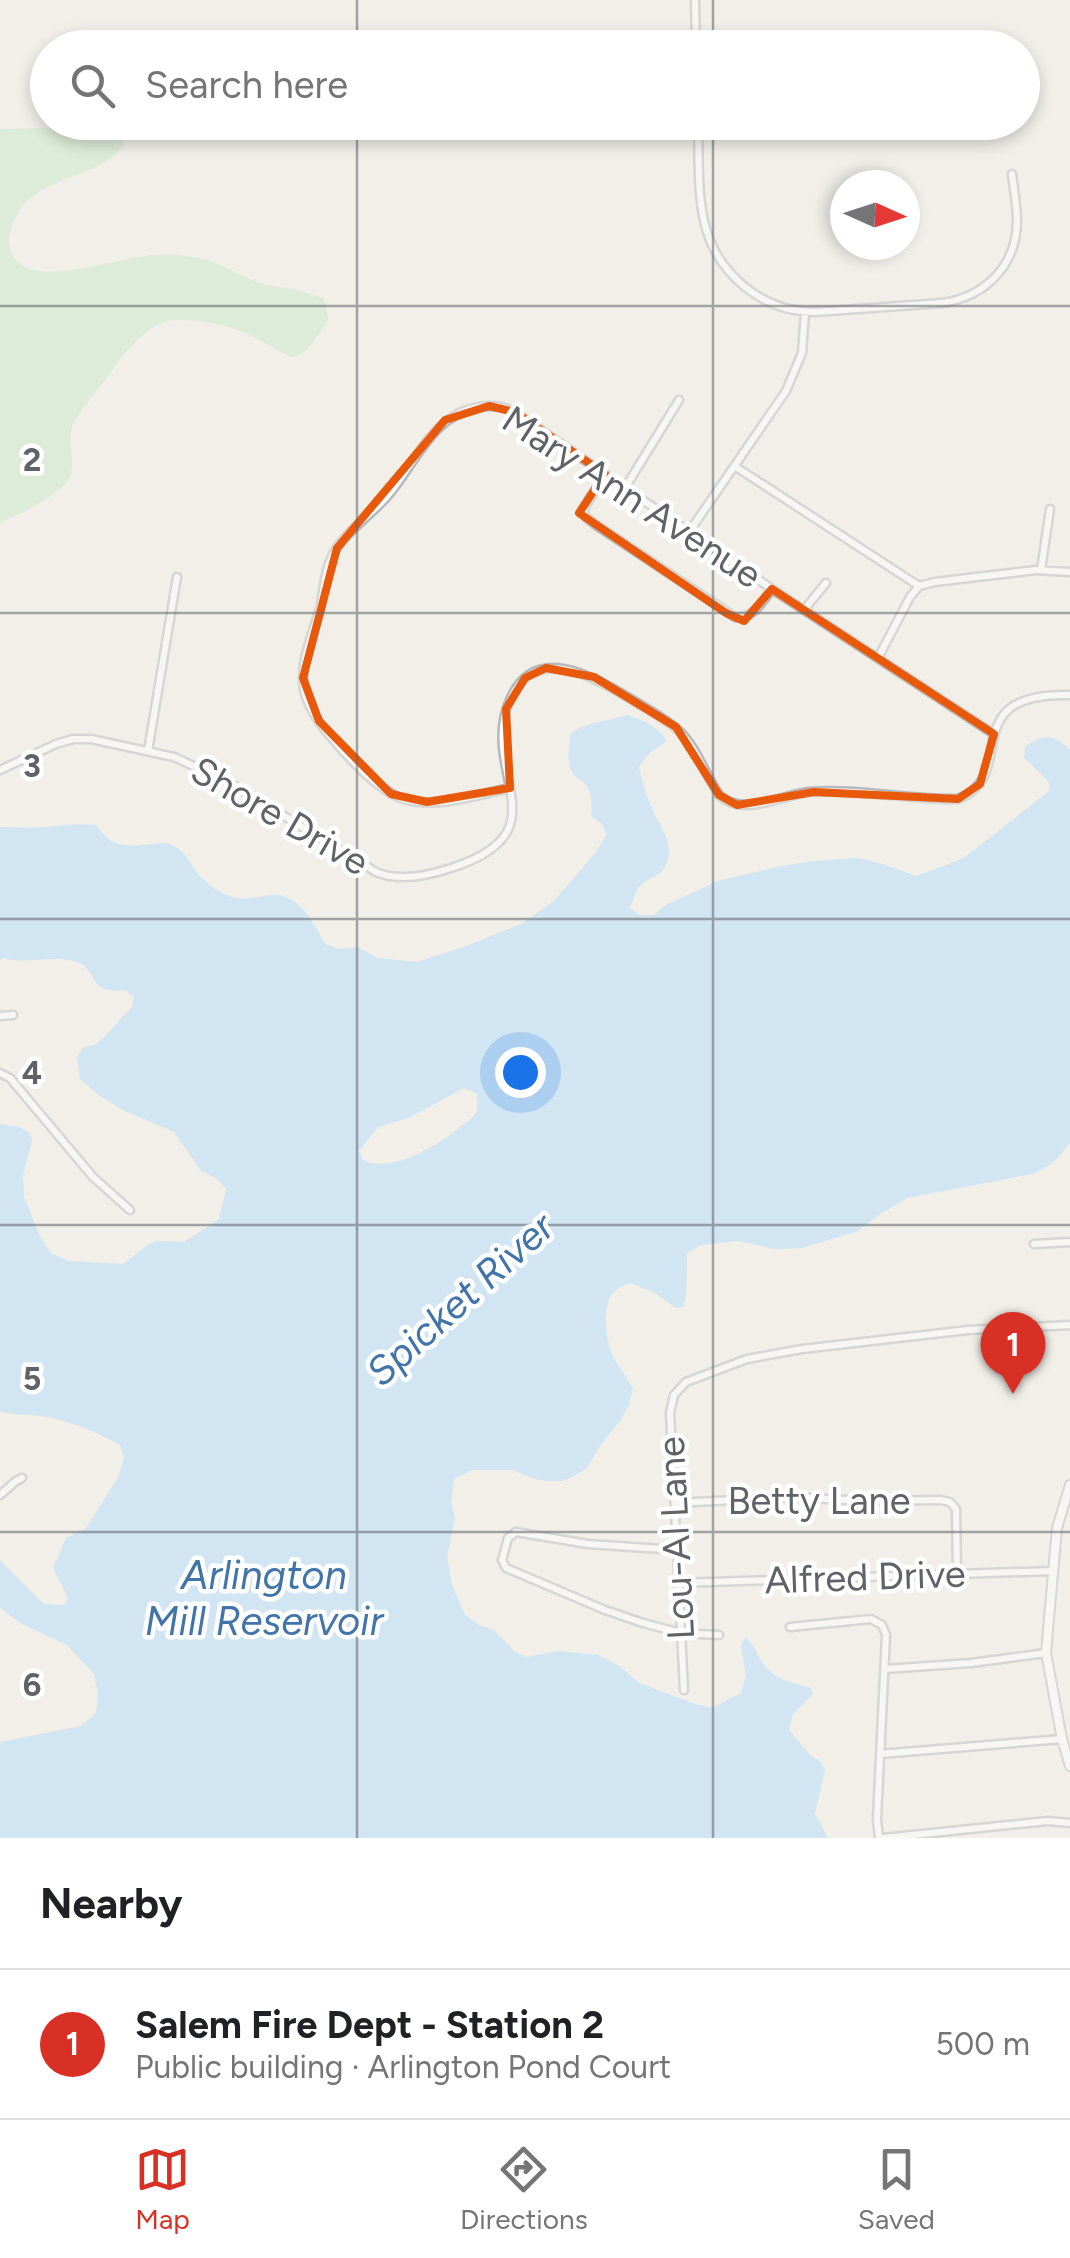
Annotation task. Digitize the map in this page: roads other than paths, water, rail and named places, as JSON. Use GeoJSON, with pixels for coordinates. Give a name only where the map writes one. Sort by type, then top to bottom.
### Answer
{"type":"FeatureCollection","features":[{"type":"Feature","properties":{"kind":"street"},"geometry":{"type":"LineString","coordinates":[[694,0],[695,30]]}},
{"type":"Feature","properties":{"kind":"street"},"geometry":{"type":"LineString","coordinates":[[699,140],[705,226],[716,252],[738,282],[753,294],[778,306],[805,312],[942,303],[966,298],[984,288],[1004,266],[1014,243],[1012,174]]}},
{"type":"Feature","properties":{"kind":"street"},"geometry":{"type":"LineString","coordinates":[[689,532],[776,408],[796,371],[804,343],[805,312]]}},
{"type":"Feature","properties":{"kind":"street"},"geometry":{"type":"LineString","coordinates":[[624,488],[679,400]]}},
{"type":"Feature","properties":{"kind":"street","name":"Mary Ann Avenue"},"geometry":{"type":"LineString","coordinates":[[510,788],[447,800],[409,801],[391,794],[339,746],[309,704],[303,678],[329,564],[341,542],[391,492],[445,420],[461,410],[489,406],[506,407],[772,589],[994,734]]}},
{"type":"Feature","properties":{"kind":"street"},"geometry":{"type":"LineString","coordinates":[[735,466],[919,586]]}},
{"type":"Feature","properties":{"kind":"street"},"geometry":{"type":"LineString","coordinates":[[606,474],[586,503],[585,516],[730,615],[741,618],[754,611],[772,589]]}},
{"type":"Feature","properties":{"kind":"street"},"geometry":{"type":"LineString","coordinates":[[1041,570],[1050,508]]}},
{"type":"Feature","properties":{"kind":"street"},"geometry":{"type":"LineString","coordinates":[[878,658],[919,586],[1041,570],[1070,572]]}},
{"type":"Feature","properties":{"kind":"street"},"geometry":{"type":"LineString","coordinates":[[148,750],[177,577]]}},
{"type":"Feature","properties":{"kind":"street"},"geometry":{"type":"LineString","coordinates":[[804,610],[826,583]]}},
{"type":"Feature","properties":{"kind":"street","name":"Shore Drive"},"geometry":{"type":"LineString","coordinates":[[0,770],[73,740],[91,739],[174,756],[230,783],[376,872],[410,877],[470,861],[490,850],[504,835],[514,803],[502,738],[506,708],[525,678],[546,668],[594,677],[676,727],[719,795],[737,805],[814,792],[958,798],[980,784],[999,721],[1010,707],[1026,699],[1070,695]]}},
{"type":"Feature","properties":{"kind":"street"},"geometry":{"type":"LineString","coordinates":[[0,1016],[13,1015]]}},
{"type":"Feature","properties":{"kind":"street"},"geometry":{"type":"LineString","coordinates":[[0,1073],[10,1078],[92,1177],[130,1210]]}},
{"type":"Feature","properties":{"kind":"street"},"geometry":{"type":"LineString","coordinates":[[1034,1244],[1070,1242]]}},
{"type":"Feature","properties":{"kind":"street","name":"Lou-Al Lane"},"geometry":{"type":"LineString","coordinates":[[684,1690],[670,1414],[679,1387],[721,1367],[774,1353],[968,1330],[1070,1326]]}},
{"type":"Feature","properties":{"kind":"street"},"geometry":{"type":"LineString","coordinates":[[0,1496],[19,1480]]}},
{"type":"Feature","properties":{"kind":"street"},"geometry":{"type":"LineString","coordinates":[[1070,1485],[1057,1528],[1046,1653],[1070,1766]]}},
{"type":"Feature","properties":{"kind":"street","name":"Betty Lane"},"geometry":{"type":"LineString","coordinates":[[675,1503],[791,1497],[950,1502],[956,1509],[957,1574]]}},
{"type":"Feature","properties":{"kind":"street"},"geometry":{"type":"LineString","coordinates":[[677,1550],[588,1544],[516,1532],[508,1538],[502,1560],[506,1568],[605,1610],[681,1634],[719,1635]]}},
{"type":"Feature","properties":{"kind":"street","name":"Alfred Drive"},"geometry":{"type":"LineString","coordinates":[[678,1583],[1052,1571]]}},
{"type":"Feature","properties":{"kind":"street"},"geometry":{"type":"LineString","coordinates":[[790,1627],[858,1619],[882,1625],[886,1635],[885,1669],[876,1820],[881,1838],[1048,1821],[1070,1823]]}},
{"type":"Feature","properties":{"kind":"street"},"geometry":{"type":"LineString","coordinates":[[885,1669],[1046,1653]]}},
{"type":"Feature","properties":{"kind":"street"},"geometry":{"type":"LineString","coordinates":[[880,1754],[1062,1739]]}},
{"type":"Feature","properties":{"kind":"water","name":"Arlington Mill Reservoir"},"geometry":{"type":"Polygon","coordinates":[[[627,715],[645,722],[667,741],[647,755],[639,767],[669,850],[663,870],[643,883],[635,894],[630,908],[639,915],[654,915],[666,905],[718,881],[781,866],[857,858],[916,876],[964,858],[1049,791],[1049,782],[1024,758],[1025,747],[1048,737],[1070,750],[1070,1142],[1062,1153],[1032,1174],[907,1198],[858,1231],[802,1248],[775,1249],[738,1241],[701,1245],[687,1253],[683,1307],[676,1308],[631,1283],[619,1288],[608,1303],[606,1329],[612,1354],[633,1389],[621,1420],[586,1469],[562,1481],[535,1479],[513,1470],[472,1470],[454,1479],[451,1502],[455,1519],[447,1557],[452,1585],[465,1615],[495,1631],[515,1652],[526,1657],[559,1651],[598,1655],[618,1665],[639,1683],[712,1708],[741,1693],[746,1675],[741,1646],[745,1637],[775,1675],[811,1688],[813,1694],[793,1714],[789,1730],[825,1769],[815,1814],[828,1838],[0,1838],[0,1742],[81,1726],[96,1713],[98,1694],[94,1674],[67,1645],[22,1624],[0,1608],[0,1560],[44,1604],[64,1605],[68,1598],[53,1568],[66,1538],[86,1528],[117,1479],[124,1458],[120,1445],[82,1427],[42,1416],[0,1411],[0,1124],[30,1133],[32,1141],[23,1175],[24,1197],[51,1253],[68,1261],[123,1264],[157,1241],[184,1242],[219,1219],[226,1189],[216,1178],[201,1171],[174,1132],[125,1111],[80,1079],[77,1057],[83,1048],[104,1037],[132,1007],[134,997],[125,990],[104,989],[88,969],[74,961],[0,961],[0,827],[96,825],[107,838],[119,844],[166,843],[182,852],[201,878],[224,894],[289,898],[304,910],[325,944],[339,949],[357,947],[378,958],[416,962],[521,924],[553,902],[596,852],[607,834],[591,816],[588,788],[571,769],[571,733],[627,715]],[[464,1088],[408,1118],[378,1127],[359,1151],[363,1160],[400,1161],[426,1150],[474,1116],[477,1094],[464,1088]]]}},
{"type":"Feature","properties":{"kind":"place","name":"Salem Fire Dept - Station 2"},"geometry":{"type":"Point","coordinates":[1013,1394]}},
{"type":"Feature","properties":{"kind":"water label","name":"Spicket River"},"geometry":{"type":"Point","coordinates":[460,1299]}}]}
